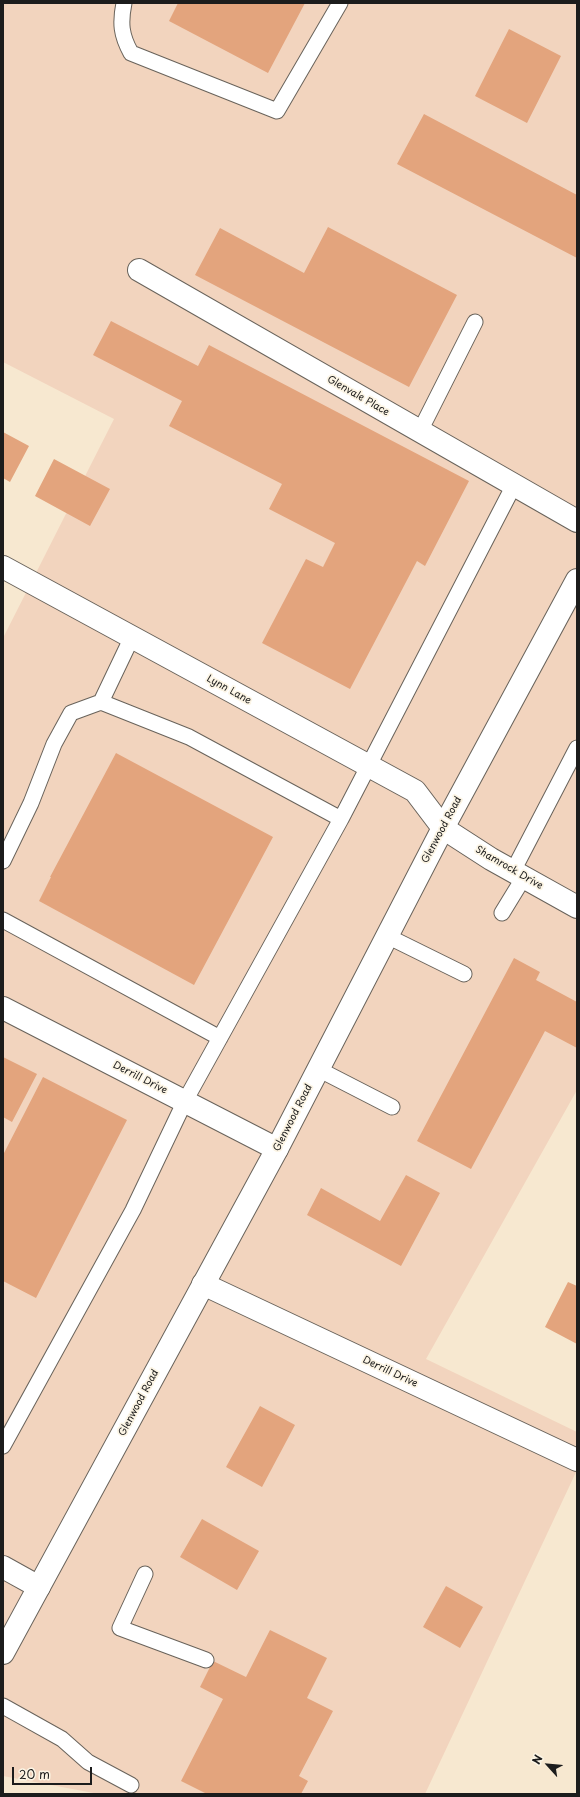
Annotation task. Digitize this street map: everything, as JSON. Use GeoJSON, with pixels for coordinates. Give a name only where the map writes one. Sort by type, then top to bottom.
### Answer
{"type":"FeatureCollection","features":[{"type":"Feature","properties":{"kind":"street","name":"Glenvale Place"},"geometry":{"type":"LineString","coordinates":[[139,270],[577,521]]}},
{"type":"Feature","properties":{"kind":"street","name":"Lynn Lane"},"geometry":{"type":"LineString","coordinates":[[3,567],[415,791],[443,828]]}},
{"type":"Feature","properties":{"kind":"street","name":"Glenwood Road"},"geometry":{"type":"LineString","coordinates":[[3,1653],[277,1149],[443,828],[576,586]]}},
{"type":"Feature","properties":{"kind":"street","name":"Shamrock Drive"},"geometry":{"type":"LineString","coordinates":[[443,828],[577,907]]}},
{"type":"Feature","properties":{"kind":"street","name":"Derrill Drive"},"geometry":{"type":"LineString","coordinates":[[3,1008],[277,1149]]}},
{"type":"Feature","properties":{"kind":"street","name":"Derrill Drive"},"geometry":{"type":"LineString","coordinates":[[203,1284],[577,1460]]}},
{"type":"Feature","properties":{"kind":"street"},"geometry":{"type":"LineString","coordinates":[[3,1567],[39,1587]]}},
{"type":"Feature","properties":{"kind":"lane"},"geometry":{"type":"LineString","coordinates":[[124,3],[121,17],[123,38],[131,53],[277,111],[340,3]]}},
{"type":"Feature","properties":{"kind":"lane"},"geometry":{"type":"LineString","coordinates":[[420,431],[476,322]]}},
{"type":"Feature","properties":{"kind":"lane"},"geometry":{"type":"LineString","coordinates":[[3,1446],[132,1210],[185,1101],[341,819],[514,485]]}},
{"type":"Feature","properties":{"kind":"lane"},"geometry":{"type":"LineString","coordinates":[[101,702],[132,637]]}},
{"type":"Feature","properties":{"kind":"lane"},"geometry":{"type":"LineString","coordinates":[[3,861],[30,804],[54,744],[71,713],[101,702],[189,737],[341,819]]}},
{"type":"Feature","properties":{"kind":"lane"},"geometry":{"type":"LineString","coordinates":[[502,914],[577,748]]}},
{"type":"Feature","properties":{"kind":"lane"},"geometry":{"type":"LineString","coordinates":[[3,920],[220,1038]]}},
{"type":"Feature","properties":{"kind":"lane"},"geometry":{"type":"LineString","coordinates":[[387,936],[464,974]]}},
{"type":"Feature","properties":{"kind":"lane"},"geometry":{"type":"LineString","coordinates":[[318,1068],[392,1107]]}},
{"type":"Feature","properties":{"kind":"lane"},"geometry":{"type":"LineString","coordinates":[[145,1574],[120,1628],[206,1660]]}},
{"type":"Feature","properties":{"kind":"lane"},"geometry":{"type":"LineString","coordinates":[[3,1706],[62,1739],[88,1762],[131,1785]]}},
{"type":"Feature","properties":{"kind":"shaded area"},"geometry":{"type":"Polygon","coordinates":[[[3,3],[577,3],[577,1090],[426,1359],[577,1432],[577,1470],[425,1794],[99,1794],[3,1776],[3,638],[114,419],[3,362],[3,3]]]}},
{"type":"Feature","properties":{"kind":"building"},"geometry":{"type":"Polygon","coordinates":[[[178,3],[305,3],[268,73],[169,21],[178,3]]]}},
{"type":"Feature","properties":{"kind":"building"},"geometry":{"type":"Polygon","coordinates":[[[509,29],[561,56],[527,123],[475,96],[509,29]]]}},
{"type":"Feature","properties":{"kind":"building"},"geometry":{"type":"Polygon","coordinates":[[[424,114],[577,195],[577,258],[397,164],[424,114]]]}},
{"type":"Feature","properties":{"kind":"building"},"geometry":{"type":"Polygon","coordinates":[[[328,227],[457,295],[409,387],[195,275],[220,228],[304,273],[328,227]]]}},
{"type":"Feature","properties":{"kind":"building"},"geometry":{"type":"Polygon","coordinates":[[[111,321],[198,366],[209,345],[469,481],[425,566],[417,561],[350,689],[262,643],[306,559],[323,567],[335,543],[269,509],[282,484],[169,426],[182,401],[93,355],[111,321]]]}},
{"type":"Feature","properties":{"kind":"building"},"geometry":{"type":"Polygon","coordinates":[[[3,432],[29,446],[10,482],[3,478],[3,432]]]}},
{"type":"Feature","properties":{"kind":"building"},"geometry":{"type":"Polygon","coordinates":[[[54,459],[110,489],[90,526],[35,496],[54,459]]]}},
{"type":"Feature","properties":{"kind":"building"},"geometry":{"type":"Polygon","coordinates":[[[116,753],[273,837],[194,985],[39,901],[50,877],[116,753]]]}},
{"type":"Feature","properties":{"kind":"building"},"geometry":{"type":"Polygon","coordinates":[[[514,958],[540,972],[536,980],[577,1002],[577,1048],[545,1031],[471,1169],[417,1141],[514,958]]]}},
{"type":"Feature","properties":{"kind":"building"},"geometry":{"type":"Polygon","coordinates":[[[3,1057],[37,1074],[12,1122],[3,1117],[3,1057]]]}},
{"type":"Feature","properties":{"kind":"building"},"geometry":{"type":"Polygon","coordinates":[[[43,1077],[127,1120],[36,1298],[3,1281],[3,1155],[43,1077]]]}},
{"type":"Feature","properties":{"kind":"building"},"geometry":{"type":"Polygon","coordinates":[[[406,1175],[440,1193],[401,1266],[307,1215],[321,1188],[380,1221],[406,1175]]]}},
{"type":"Feature","properties":{"kind":"building"},"geometry":{"type":"Polygon","coordinates":[[[568,1282],[577,1286],[577,1344],[545,1327],[568,1282]]]}},
{"type":"Feature","properties":{"kind":"building"},"geometry":{"type":"Polygon","coordinates":[[[260,1406],[295,1425],[262,1487],[226,1467],[260,1406]]]}},
{"type":"Feature","properties":{"kind":"building"},"geometry":{"type":"Polygon","coordinates":[[[202,1519],[259,1551],[237,1590],[180,1557],[202,1519]]]}},
{"type":"Feature","properties":{"kind":"building"},"geometry":{"type":"Polygon","coordinates":[[[446,1586],[483,1607],[460,1648],[423,1627],[446,1586]]]}},
{"type":"Feature","properties":{"kind":"building"},"geometry":{"type":"Polygon","coordinates":[[[270,1630],[327,1658],[307,1698],[333,1711],[299,1776],[308,1781],[301,1794],[207,1794],[181,1781],[223,1699],[200,1687],[213,1661],[246,1677],[270,1630]]]}}]}
